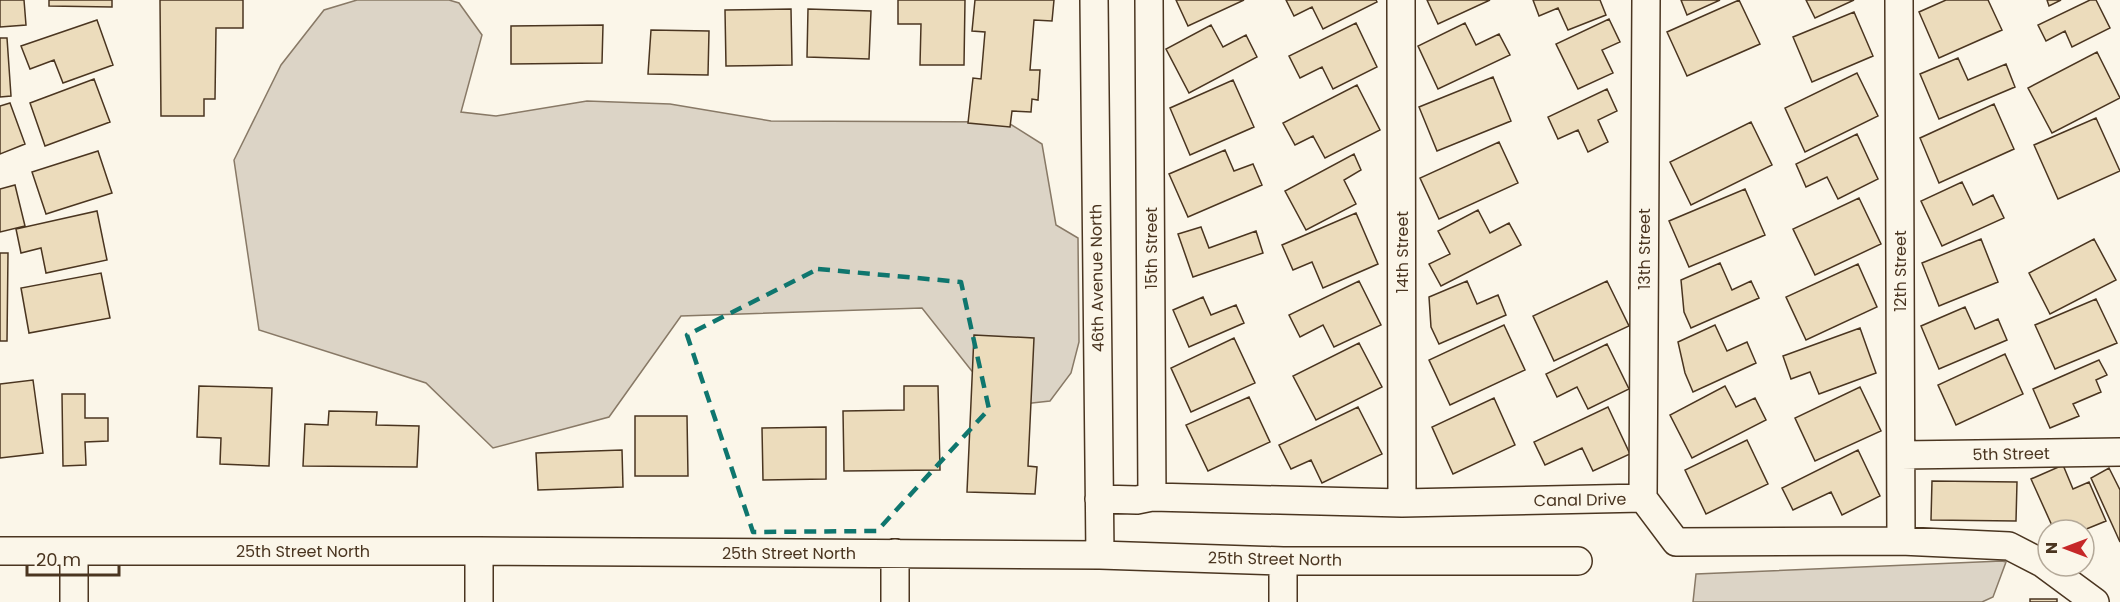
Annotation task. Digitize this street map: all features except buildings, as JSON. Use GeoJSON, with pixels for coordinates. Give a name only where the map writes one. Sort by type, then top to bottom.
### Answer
{"type":"FeatureCollection","features":[{"type":"Feature","properties":{"kind":"street","name":"46th Avenue North"},"geometry":{"type":"LineString","coordinates":[[1094,0],[1100,555]]}},
{"type":"Feature","properties":{"kind":"street","name":"15th Street"},"geometry":{"type":"LineString","coordinates":[[1149,0],[1152,497]]}},
{"type":"Feature","properties":{"kind":"street","name":"14th Street"},"geometry":{"type":"LineString","coordinates":[[1401,0],[1402,503]]}},
{"type":"Feature","properties":{"kind":"street","name":"13th Street"},"geometry":{"type":"LineString","coordinates":[[1643,498],[1646,0]]}},
{"type":"Feature","properties":{"kind":"street","name":"12th Street"},"geometry":{"type":"LineString","coordinates":[[1899,0],[1901,541]]}},
{"type":"Feature","properties":{"kind":"street","name":"5th Street"},"geometry":{"type":"LineString","coordinates":[[1901,455],[2120,452]]}},
{"type":"Feature","properties":{"kind":"street","name":"Canal Drive"},"geometry":{"type":"LineString","coordinates":[[1099,499],[1137,500],[1152,497],[1402,503],[1643,498],[1676,542],[1901,541],[2009,546],[2042,563],[2095,602]]}},
{"type":"Feature","properties":{"kind":"street","name":"25th Street North"},"geometry":{"type":"LineString","coordinates":[[0,551],[479,550],[1100,555],[1283,561],[1578,561]]}},
{"type":"Feature","properties":{"kind":"street"},"geometry":{"type":"LineString","coordinates":[[479,550],[479,602]]}},
{"type":"Feature","properties":{"kind":"street"},"geometry":{"type":"LineString","coordinates":[[74,551],[74,602]]}},
{"type":"Feature","properties":{"kind":"street"},"geometry":{"type":"LineString","coordinates":[[895,553],[895,602]]}},
{"type":"Feature","properties":{"kind":"street"},"geometry":{"type":"LineString","coordinates":[[1283,561],[1283,602]]}},
{"type":"Feature","properties":{"kind":"highlighted area"},"geometry":{"type":"Polygon","coordinates":[[[818,269],[961,282],[989,409],[877,531],[753,532],[687,335],[818,269]]]}},
{"type":"Feature","properties":{"kind":"shaded area"},"geometry":{"type":"Polygon","coordinates":[[[357,0],[449,0],[459,3],[482,35],[461,112],[496,116],[587,101],[670,104],[771,121],[1007,122],[1042,144],[1056,225],[1078,238],[1079,342],[1071,373],[1050,401],[1006,406],[971,370],[922,308],[681,316],[609,417],[493,448],[426,383],[259,330],[234,160],[281,65],[324,10],[357,0]]]}},
{"type":"Feature","properties":{"kind":"shaded area"},"geometry":{"type":"Polygon","coordinates":[[[2006,562],[1993,597],[1982,602],[1693,602],[1696,574],[2006,562]]]}}]}
